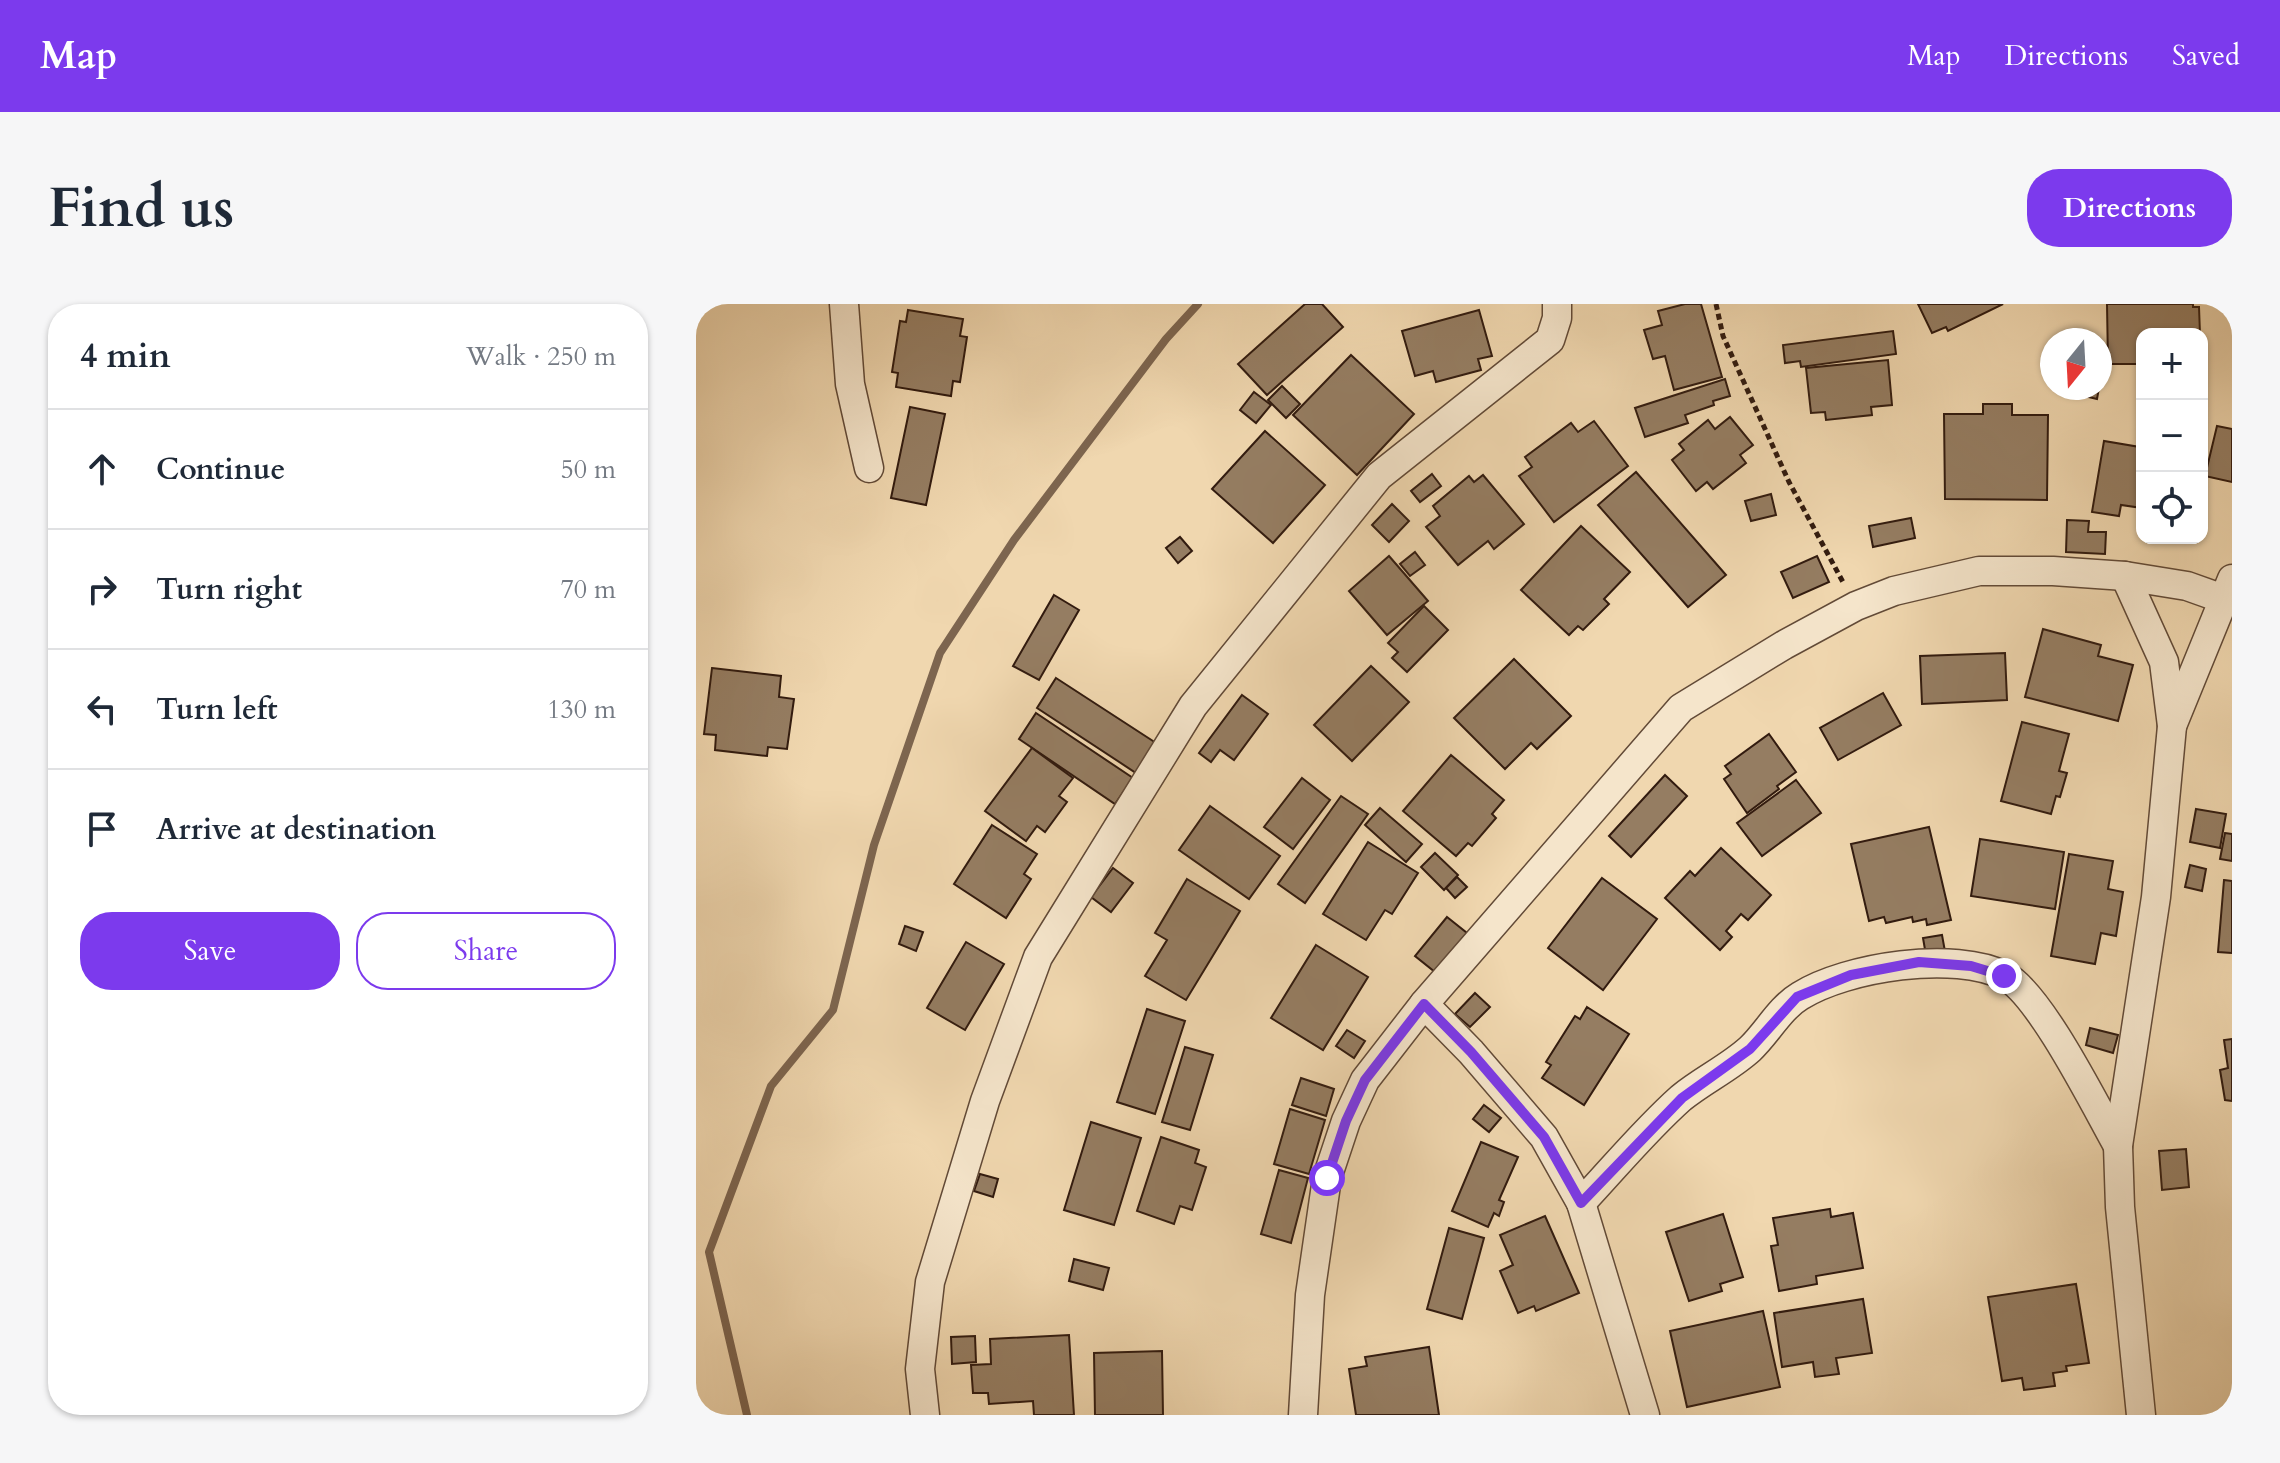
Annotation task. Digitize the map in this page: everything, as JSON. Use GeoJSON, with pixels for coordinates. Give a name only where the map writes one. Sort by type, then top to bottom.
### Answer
{"type":"FeatureCollection","features":[{"type":"Feature","properties":{"kind":"street"},"geometry":{"type":"LineString","coordinates":[[844,304],[850,384],[869,468]]}},
{"type":"Feature","properties":{"kind":"street"},"geometry":{"type":"LineString","coordinates":[[925,1415],[920,1369],[930,1282],[985,1101],[1038,957],[1193,706],[1379,476],[1550,340],[1557,318],[1557,304]]}},
{"type":"Feature","properties":{"kind":"street"},"geometry":{"type":"LineString","coordinates":[[1303,1415],[1310,1295],[1327,1178],[1346,1121],[1365,1080],[1424,1004],[1681,708],[1784,645],[1856,606],[1894,591],[1979,571],[2053,571],[2125,576],[2230,593],[2172,726]]}},
{"type":"Feature","properties":{"kind":"street"},"geometry":{"type":"LineString","coordinates":[[2125,576],[2164,662],[2172,726],[2156,897],[2118,1146],[2120,1207],[2141,1415]]}},
{"type":"Feature","properties":{"kind":"street"},"geometry":{"type":"LineString","coordinates":[[1581,1203],[1682,1098],[1750,1049],[1797,997],[1851,975],[1919,962],[1971,966],[2004,976],[2022,990],[2053,1032],[2118,1146]]}},
{"type":"Feature","properties":{"kind":"street"},"geometry":{"type":"LineString","coordinates":[[1424,1004],[1471,1052],[1544,1137],[1581,1203],[1645,1415]]}},
{"type":"Feature","properties":{"kind":"path"},"geometry":{"type":"LineString","coordinates":[[1716,304],[1723,336],[1789,482],[1856,606]]}},
{"type":"Feature","properties":{"kind":"building"},"geometry":{"type":"Polygon","coordinates":[[[1305,304],[1322,304],[1343,327],[1267,395],[1238,364],[1305,304]]]}},
{"type":"Feature","properties":{"kind":"building"},"geometry":{"type":"Polygon","coordinates":[[[1685,304],[1701,304],[1722,377],[1674,390],[1665,356],[1653,359],[1644,330],[1662,325],[1658,311],[1685,304]]]}},
{"type":"Feature","properties":{"kind":"building"},"geometry":{"type":"Polygon","coordinates":[[[1918,304],[2003,304],[1948,331],[1946,327],[1932,333],[1918,304]]]}},
{"type":"Feature","properties":{"kind":"building"},"geometry":{"type":"Polygon","coordinates":[[[2107,304],[2193,304],[2193,307],[2199,307],[2200,328],[2136,328],[2136,364],[2112,364],[2112,328],[2107,328],[2107,304]]]}},
{"type":"Feature","properties":{"kind":"building"},"geometry":{"type":"Polygon","coordinates":[[[908,310],[963,319],[960,336],[967,337],[960,382],[953,381],[951,396],[896,387],[898,373],[892,372],[900,321],[906,322],[908,310]]]}},
{"type":"Feature","properties":{"kind":"building"},"geometry":{"type":"Polygon","coordinates":[[[1479,310],[1492,356],[1478,359],[1481,370],[1436,382],[1433,371],[1415,376],[1402,331],[1479,310]]]}},
{"type":"Feature","properties":{"kind":"building"},"geometry":{"type":"Polygon","coordinates":[[[1893,331],[1896,354],[1801,367],[1800,361],[1785,363],[1783,345],[1893,331]]]}},
{"type":"Feature","properties":{"kind":"building"},"geometry":{"type":"Polygon","coordinates":[[[1351,355],[1414,414],[1357,475],[1293,415],[1351,355]]]}},
{"type":"Feature","properties":{"kind":"building"},"geometry":{"type":"Polygon","coordinates":[[[1888,360],[1892,405],[1871,407],[1872,415],[1826,420],[1825,412],[1811,413],[1806,368],[1888,360]]]}},
{"type":"Feature","properties":{"kind":"building"},"geometry":{"type":"Polygon","coordinates":[[[1725,379],[1730,396],[1685,415],[1688,423],[1645,437],[1635,408],[1725,379]]]}},
{"type":"Feature","properties":{"kind":"building"},"geometry":{"type":"Polygon","coordinates":[[[1282,386],[1300,404],[1286,418],[1268,400],[1282,386]]]}},
{"type":"Feature","properties":{"kind":"building"},"geometry":{"type":"Polygon","coordinates":[[[1254,392],[1271,405],[1256,423],[1240,410],[1254,392]]]}},
{"type":"Feature","properties":{"kind":"building"},"geometry":{"type":"Polygon","coordinates":[[[1983,404],[2012,404],[2012,415],[2048,415],[2047,500],[1945,499],[1944,414],[1983,414],[1983,404]]]}},
{"type":"Feature","properties":{"kind":"building"},"geometry":{"type":"Polygon","coordinates":[[[910,407],[945,414],[926,505],[891,498],[910,407]]]}},
{"type":"Feature","properties":{"kind":"building"},"geometry":{"type":"Polygon","coordinates":[[[1730,417],[1753,445],[1740,455],[1746,463],[1713,489],[1707,482],[1696,491],[1672,460],[1684,450],[1679,444],[1708,420],[1715,429],[1730,417]]]}},
{"type":"Feature","properties":{"kind":"building"},"geometry":{"type":"Polygon","coordinates":[[[1594,421],[1628,466],[1554,522],[1519,476],[1532,467],[1525,457],[1571,423],[1578,432],[1594,421]]]}},
{"type":"Feature","properties":{"kind":"building"},"geometry":{"type":"Polygon","coordinates":[[[2217,426],[2232,429],[2232,482],[2208,477],[2217,426]]]}},
{"type":"Feature","properties":{"kind":"building"},"geometry":{"type":"Polygon","coordinates":[[[1265,431],[1325,485],[1273,543],[1212,489],[1265,431]]]}},
{"type":"Feature","properties":{"kind":"building"},"geometry":{"type":"Polygon","coordinates":[[[2104,441],[2136,446],[2136,507],[2121,505],[2119,516],[2092,512],[2104,441]]]}},
{"type":"Feature","properties":{"kind":"building"},"geometry":{"type":"Polygon","coordinates":[[[1636,472],[1726,575],[1688,607],[1598,505],[1636,472]]]}},
{"type":"Feature","properties":{"kind":"building"},"geometry":{"type":"Polygon","coordinates":[[[1432,474],[1441,486],[1420,502],[1411,491],[1432,474]]]}},
{"type":"Feature","properties":{"kind":"building"},"geometry":{"type":"Polygon","coordinates":[[[1483,475],[1524,524],[1494,549],[1488,541],[1458,565],[1426,527],[1440,516],[1433,506],[1469,476],[1474,482],[1483,475]]]}},
{"type":"Feature","properties":{"kind":"building"},"geometry":{"type":"Polygon","coordinates":[[[1771,494],[1776,515],[1751,521],[1745,501],[1771,494]]]}},
{"type":"Feature","properties":{"kind":"building"},"geometry":{"type":"Polygon","coordinates":[[[1392,504],[1409,521],[1389,542],[1372,525],[1392,504]]]}},
{"type":"Feature","properties":{"kind":"building"},"geometry":{"type":"Polygon","coordinates":[[[1911,518],[1915,538],[1873,547],[1869,526],[1911,518]]]}},
{"type":"Feature","properties":{"kind":"building"},"geometry":{"type":"Polygon","coordinates":[[[2067,520],[2089,521],[2088,532],[2106,532],[2105,554],[2066,552],[2067,520]]]}},
{"type":"Feature","properties":{"kind":"building"},"geometry":{"type":"Polygon","coordinates":[[[1581,526],[1630,572],[1604,599],[1609,604],[1583,630],[1578,626],[1569,635],[1521,590],[1581,526]]]}},
{"type":"Feature","properties":{"kind":"building"},"geometry":{"type":"Polygon","coordinates":[[[1180,537],[1192,551],[1178,563],[1166,548],[1180,537]]]}},
{"type":"Feature","properties":{"kind":"building"},"geometry":{"type":"Polygon","coordinates":[[[1415,552],[1425,565],[1410,576],[1400,564],[1415,552]]]}},
{"type":"Feature","properties":{"kind":"building"},"geometry":{"type":"Polygon","coordinates":[[[1389,556],[1428,601],[1387,635],[1349,591],[1389,556]]]}},
{"type":"Feature","properties":{"kind":"building"},"geometry":{"type":"Polygon","coordinates":[[[1817,556],[1829,582],[1793,598],[1781,572],[1817,556]]]}},
{"type":"Feature","properties":{"kind":"building"},"geometry":{"type":"Polygon","coordinates":[[[1054,595],[1079,610],[1039,680],[1013,666],[1054,595]]]}},
{"type":"Feature","properties":{"kind":"building"},"geometry":{"type":"Polygon","coordinates":[[[1424,606],[1448,630],[1407,672],[1392,658],[1398,652],[1388,643],[1424,606]]]}},
{"type":"Feature","properties":{"kind":"building"},"geometry":{"type":"Polygon","coordinates":[[[2043,629],[2101,645],[2098,656],[2133,665],[2118,721],[2025,697],[2043,629]]]}},
{"type":"Feature","properties":{"kind":"building"},"geometry":{"type":"Polygon","coordinates":[[[2005,653],[2007,700],[1922,704],[1920,656],[2005,653]]]}},
{"type":"Feature","properties":{"kind":"building"},"geometry":{"type":"Polygon","coordinates":[[[1514,659],[1571,716],[1537,749],[1531,743],[1505,769],[1454,718],[1514,659]]]}},
{"type":"Feature","properties":{"kind":"building"},"geometry":{"type":"Polygon","coordinates":[[[1371,666],[1409,702],[1352,761],[1314,725],[1371,666]]]}},
{"type":"Feature","properties":{"kind":"building"},"geometry":{"type":"Polygon","coordinates":[[[712,668],[781,676],[779,697],[794,699],[787,749],[768,747],[767,756],[715,750],[716,735],[704,734],[712,668]]]}},
{"type":"Feature","properties":{"kind":"building"},"geometry":{"type":"Polygon","coordinates":[[[1056,678],[1156,743],[1136,773],[1037,708],[1056,678]]]}},
{"type":"Feature","properties":{"kind":"building"},"geometry":{"type":"Polygon","coordinates":[[[1883,693],[1901,725],[1838,760],[1820,728],[1883,693]]]}},
{"type":"Feature","properties":{"kind":"building"},"geometry":{"type":"Polygon","coordinates":[[[1242,695],[1268,714],[1234,760],[1220,750],[1211,762],[1199,753],[1242,695]]]}},
{"type":"Feature","properties":{"kind":"building"},"geometry":{"type":"Polygon","coordinates":[[[1036,713],[1133,778],[1115,804],[1019,739],[1036,713]]]}},
{"type":"Feature","properties":{"kind":"building"},"geometry":{"type":"Polygon","coordinates":[[[2022,722],[2069,734],[2059,771],[2067,773],[2051,814],[2001,801],[2022,722]]]}},
{"type":"Feature","properties":{"kind":"building"},"geometry":{"type":"Polygon","coordinates":[[[1769,734],[1796,772],[1747,813],[1724,779],[1731,774],[1725,766],[1769,734]]]}},
{"type":"Feature","properties":{"kind":"building"},"geometry":{"type":"Polygon","coordinates":[[[1032,748],[1073,778],[1059,796],[1067,802],[1045,832],[1037,826],[1026,841],[985,811],[1032,748]]]}},
{"type":"Feature","properties":{"kind":"building"},"geometry":{"type":"Polygon","coordinates":[[[1451,755],[1504,800],[1492,814],[1496,818],[1472,846],[1468,843],[1456,856],[1403,811],[1451,755]]]}},
{"type":"Feature","properties":{"kind":"building"},"geometry":{"type":"Polygon","coordinates":[[[1665,775],[1687,796],[1631,857],[1609,836],[1665,775]]]}},
{"type":"Feature","properties":{"kind":"building"},"geometry":{"type":"Polygon","coordinates":[[[1302,778],[1330,800],[1293,849],[1264,827],[1302,778]]]}},
{"type":"Feature","properties":{"kind":"building"},"geometry":{"type":"Polygon","coordinates":[[[1796,780],[1821,813],[1762,856],[1737,823],[1796,780]]]}},
{"type":"Feature","properties":{"kind":"building"},"geometry":{"type":"Polygon","coordinates":[[[1341,796],[1368,814],[1305,903],[1278,884],[1341,796]]]}},
{"type":"Feature","properties":{"kind":"building"},"geometry":{"type":"Polygon","coordinates":[[[1210,806],[1280,856],[1249,899],[1179,850],[1210,806]]]}},
{"type":"Feature","properties":{"kind":"building"},"geometry":{"type":"Polygon","coordinates":[[[1380,808],[1422,844],[1406,862],[1365,825],[1380,808]]]}},
{"type":"Feature","properties":{"kind":"building"},"geometry":{"type":"Polygon","coordinates":[[[2196,809],[2226,814],[2220,848],[2190,842],[2196,809]]]}},
{"type":"Feature","properties":{"kind":"building"},"geometry":{"type":"Polygon","coordinates":[[[992,825],[1037,854],[1024,874],[1031,879],[1006,918],[954,884],[992,825]]]}},
{"type":"Feature","properties":{"kind":"building"},"geometry":{"type":"Polygon","coordinates":[[[1929,827],[1951,920],[1927,925],[1926,919],[1913,922],[1912,917],[1886,923],[1884,917],[1869,921],[1851,844],[1929,827]]]}},
{"type":"Feature","properties":{"kind":"building"},"geometry":{"type":"Polygon","coordinates":[[[2225,833],[2232,834],[2232,861],[2220,859],[2225,833]]]}},
{"type":"Feature","properties":{"kind":"building"},"geometry":{"type":"Polygon","coordinates":[[[1980,839],[2064,852],[2055,909],[1971,896],[1980,839]]]}},
{"type":"Feature","properties":{"kind":"building"},"geometry":{"type":"Polygon","coordinates":[[[1368,842],[1418,873],[1392,914],[1385,910],[1366,940],[1323,914],[1368,842]]]}},
{"type":"Feature","properties":{"kind":"building"},"geometry":{"type":"Polygon","coordinates":[[[1721,848],[1771,895],[1748,920],[1741,914],[1726,931],[1732,937],[1720,950],[1665,898],[1690,871],[1695,876],[1721,848]]]}},
{"type":"Feature","properties":{"kind":"building"},"geometry":{"type":"Polygon","coordinates":[[[1435,853],[1458,875],[1444,890],[1421,867],[1435,853]]]}},
{"type":"Feature","properties":{"kind":"building"},"geometry":{"type":"Polygon","coordinates":[[[2069,854],[2113,861],[2108,889],[2123,892],[2116,936],[2101,933],[2095,964],[2051,956],[2069,854]]]}},
{"type":"Feature","properties":{"kind":"building"},"geometry":{"type":"Polygon","coordinates":[[[2190,865],[2206,869],[2202,891],[2185,887],[2190,865]]]}},
{"type":"Feature","properties":{"kind":"building"},"geometry":{"type":"Polygon","coordinates":[[[1113,868],[1133,883],[1111,912],[1091,897],[1113,868]]]}},
{"type":"Feature","properties":{"kind":"building"},"geometry":{"type":"Polygon","coordinates":[[[1457,877],[1467,887],[1455,898],[1446,888],[1457,877]]]}},
{"type":"Feature","properties":{"kind":"building"},"geometry":{"type":"Polygon","coordinates":[[[1602,878],[1657,919],[1603,990],[1548,948],[1602,878]]]}},
{"type":"Feature","properties":{"kind":"building"},"geometry":{"type":"Polygon","coordinates":[[[1187,879],[1240,911],[1186,1000],[1145,976],[1167,940],[1155,933],[1187,879]]]}},
{"type":"Feature","properties":{"kind":"building"},"geometry":{"type":"Polygon","coordinates":[[[2224,880],[2232,881],[2232,953],[2218,952],[2224,880]]]}},
{"type":"Feature","properties":{"kind":"building"},"geometry":{"type":"Polygon","coordinates":[[[1447,917],[1467,933],[1435,972],[1415,956],[1447,917]]]}},
{"type":"Feature","properties":{"kind":"building"},"geometry":{"type":"Polygon","coordinates":[[[905,926],[923,932],[916,951],[899,944],[905,926]]]}},
{"type":"Feature","properties":{"kind":"building"},"geometry":{"type":"Polygon","coordinates":[[[1942,935],[1946,957],[1927,961],[1923,938],[1942,935]]]}},
{"type":"Feature","properties":{"kind":"building"},"geometry":{"type":"Polygon","coordinates":[[[966,942],[1004,964],[965,1030],[927,1008],[966,942]]]}},
{"type":"Feature","properties":{"kind":"building"},"geometry":{"type":"Polygon","coordinates":[[[1316,945],[1368,977],[1323,1050],[1271,1018],[1316,945]]]}},
{"type":"Feature","properties":{"kind":"building"},"geometry":{"type":"Polygon","coordinates":[[[1475,993],[1490,1007],[1470,1027],[1455,1014],[1475,993]]]}},
{"type":"Feature","properties":{"kind":"building"},"geometry":{"type":"Polygon","coordinates":[[[1587,1007],[1629,1034],[1584,1105],[1542,1078],[1551,1065],[1546,1062],[1575,1016],[1580,1019],[1587,1007]]]}},
{"type":"Feature","properties":{"kind":"building"},"geometry":{"type":"Polygon","coordinates":[[[1147,1009],[1185,1021],[1155,1114],[1117,1102],[1147,1009]]]}},
{"type":"Feature","properties":{"kind":"building"},"geometry":{"type":"Polygon","coordinates":[[[2090,1028],[2118,1035],[2113,1053],[2086,1045],[2090,1028]]]}},
{"type":"Feature","properties":{"kind":"building"},"geometry":{"type":"Polygon","coordinates":[[[1347,1030],[1365,1041],[1354,1058],[1336,1046],[1347,1030]]]}},
{"type":"Feature","properties":{"kind":"building"},"geometry":{"type":"Polygon","coordinates":[[[2232,1039],[2232,1101],[2225,1100],[2220,1070],[2228,1068],[2224,1040],[2232,1039]]]}},
{"type":"Feature","properties":{"kind":"building"},"geometry":{"type":"Polygon","coordinates":[[[1185,1047],[1213,1055],[1190,1130],[1162,1122],[1185,1047]]]}},
{"type":"Feature","properties":{"kind":"building"},"geometry":{"type":"Polygon","coordinates":[[[1301,1078],[1334,1089],[1326,1116],[1292,1105],[1301,1078]]]}},
{"type":"Feature","properties":{"kind":"building"},"geometry":{"type":"Polygon","coordinates":[[[1484,1105],[1501,1118],[1489,1132],[1473,1119],[1484,1105]]]}},
{"type":"Feature","properties":{"kind":"building"},"geometry":{"type":"Polygon","coordinates":[[[1290,1109],[1325,1120],[1309,1174],[1274,1164],[1290,1109]]]}},
{"type":"Feature","properties":{"kind":"building"},"geometry":{"type":"Polygon","coordinates":[[[1091,1122],[1141,1138],[1114,1225],[1064,1210],[1091,1122]]]}},
{"type":"Feature","properties":{"kind":"building"},"geometry":{"type":"Polygon","coordinates":[[[1161,1137],[1199,1150],[1195,1163],[1206,1167],[1192,1210],[1180,1206],[1174,1224],[1137,1211],[1161,1137]]]}},
{"type":"Feature","properties":{"kind":"building"},"geometry":{"type":"Polygon","coordinates":[[[1481,1142],[1518,1157],[1499,1200],[1504,1202],[1499,1216],[1494,1213],[1488,1227],[1452,1211],[1481,1142]]]}},
{"type":"Feature","properties":{"kind":"building"},"geometry":{"type":"Polygon","coordinates":[[[2186,1149],[2189,1187],[2162,1190],[2159,1151],[2186,1149]]]}},
{"type":"Feature","properties":{"kind":"building"},"geometry":{"type":"Polygon","coordinates":[[[1279,1170],[1308,1178],[1291,1243],[1261,1234],[1279,1170]]]}},
{"type":"Feature","properties":{"kind":"building"},"geometry":{"type":"Polygon","coordinates":[[[980,1174],[998,1179],[993,1197],[974,1191],[980,1174]]]}},
{"type":"Feature","properties":{"kind":"building"},"geometry":{"type":"Polygon","coordinates":[[[1830,1209],[1831,1217],[1853,1213],[1863,1268],[1816,1276],[1817,1284],[1779,1291],[1771,1246],[1778,1245],[1773,1218],[1830,1209]]]}},
{"type":"Feature","properties":{"kind":"building"},"geometry":{"type":"Polygon","coordinates":[[[1723,1214],[1743,1277],[1720,1284],[1722,1291],[1689,1301],[1666,1232],[1723,1214]]]}},
{"type":"Feature","properties":{"kind":"building"},"geometry":{"type":"Polygon","coordinates":[[[1545,1216],[1579,1293],[1536,1311],[1534,1306],[1518,1313],[1500,1271],[1513,1265],[1500,1235],[1545,1216]]]}},
{"type":"Feature","properties":{"kind":"building"},"geometry":{"type":"Polygon","coordinates":[[[1449,1228],[1484,1238],[1462,1319],[1427,1309],[1449,1228]]]}},
{"type":"Feature","properties":{"kind":"building"},"geometry":{"type":"Polygon","coordinates":[[[1074,1259],[1109,1268],[1103,1290],[1069,1281],[1074,1259]]]}},
{"type":"Feature","properties":{"kind":"building"},"geometry":{"type":"Polygon","coordinates":[[[2076,1284],[2089,1363],[2066,1366],[2067,1371],[2053,1373],[2055,1386],[2024,1390],[2022,1378],[2002,1381],[1988,1297],[2076,1284]]]}},
{"type":"Feature","properties":{"kind":"building"},"geometry":{"type":"Polygon","coordinates":[[[1863,1299],[1872,1353],[1836,1358],[1839,1374],[1815,1377],[1813,1362],[1782,1367],[1774,1313],[1863,1299]]]}},
{"type":"Feature","properties":{"kind":"building"},"geometry":{"type":"Polygon","coordinates":[[[1763,1311],[1780,1387],[1687,1407],[1670,1331],[1763,1311]]]}},
{"type":"Feature","properties":{"kind":"building"},"geometry":{"type":"Polygon","coordinates":[[[1069,1335],[1074,1415],[1034,1415],[1033,1401],[989,1404],[988,1393],[973,1393],[971,1365],[991,1364],[990,1339],[1069,1335]]]}},
{"type":"Feature","properties":{"kind":"building"},"geometry":{"type":"Polygon","coordinates":[[[975,1336],[976,1362],[952,1364],[951,1337],[975,1336]]]}},
{"type":"Feature","properties":{"kind":"building"},"geometry":{"type":"Polygon","coordinates":[[[1429,1347],[1439,1415],[1356,1415],[1349,1369],[1367,1366],[1365,1357],[1429,1347]]]}},
{"type":"Feature","properties":{"kind":"building"},"geometry":{"type":"Polygon","coordinates":[[[1162,1351],[1163,1415],[1095,1415],[1094,1353],[1162,1351]]]}},
{"type":"Feature","properties":{"kind":"waterway"},"geometry":{"type":"LineString","coordinates":[[747,1415],[709,1252],[771,1086],[833,1010],[874,845],[940,653],[1014,540],[1166,339],[1198,304]]}},
{"type":"Feature","properties":{"kind":"route"},"geometry":{"type":"LineString","coordinates":[[1327,1178],[1346,1121],[1365,1080],[1424,1004],[1471,1052],[1544,1137],[1581,1203],[1664,1115],[1705,1080],[1750,1049],[1797,997],[1851,975],[1919,962],[1971,966],[2004,976]]}}]}
